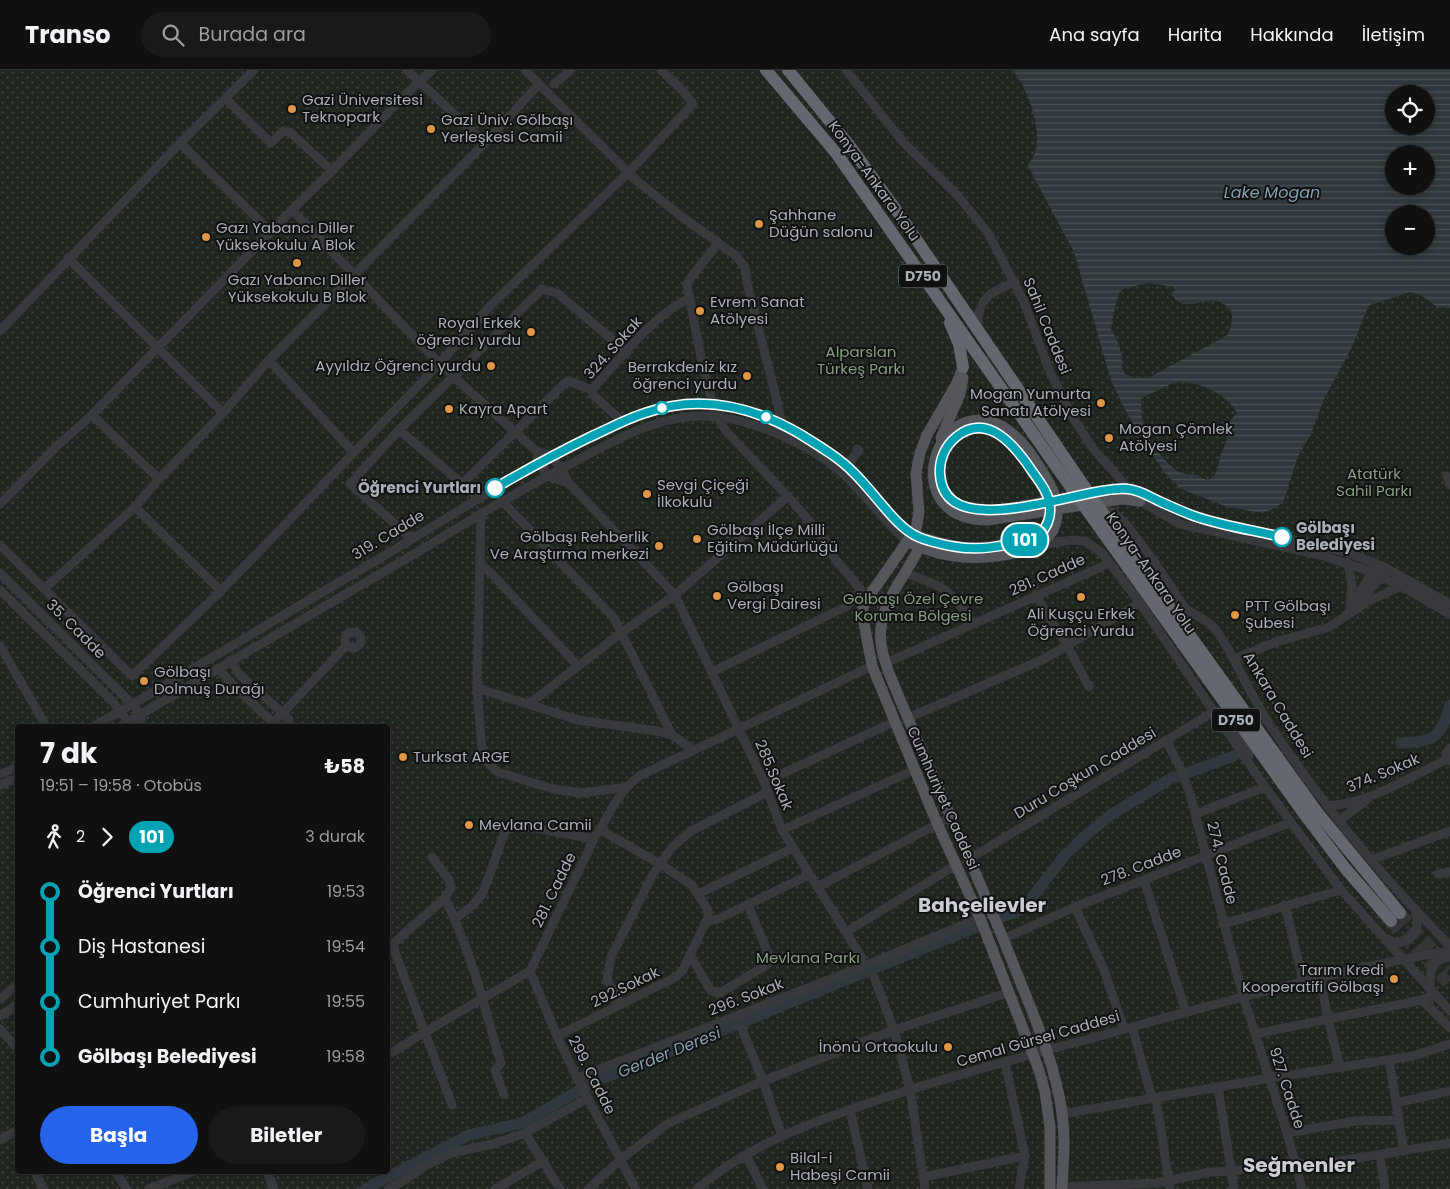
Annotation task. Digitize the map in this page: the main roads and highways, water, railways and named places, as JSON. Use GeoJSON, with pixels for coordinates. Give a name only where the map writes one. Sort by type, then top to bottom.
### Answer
{"type":"FeatureCollection","features":[{"type":"Feature","properties":{"kind":"highway","name":"Konya-Ankara Yolu"},"geometry":{"type":"LineString","coordinates":[[766,70],[836,153],[937,296],[1078,487]]}},
{"type":"Feature","properties":{"kind":"highway","name":"D750"},"geometry":{"type":"LineString","coordinates":[[788,70],[849,145],[978,330],[1078,487],[1096,511]]}},
{"type":"Feature","properties":{"kind":"highway"},"geometry":{"type":"LineString","coordinates":[[937,296],[959,344],[963,367]]}},
{"type":"Feature","properties":{"kind":"highway","name":"Konya-Ankara Yolu"},"geometry":{"type":"LineString","coordinates":[[1096,511],[1317,812],[1396,917],[1345,868],[1220,709],[1096,511]]}},
{"type":"Feature","properties":{"kind":"main road"},"geometry":{"type":"LineString","coordinates":[[941,443],[942,435],[960,394],[963,367]]}},
{"type":"Feature","properties":{"kind":"main road"},"geometry":{"type":"LineString","coordinates":[[863,602],[916,540],[919,506],[915,480],[920,453],[927,435],[957,383],[963,367]]}},
{"type":"Feature","properties":{"kind":"main road"},"geometry":{"type":"LineString","coordinates":[[1042,478],[1030,452],[1016,437],[1002,427],[988,421],[964,423],[951,431],[941,443],[934,459],[935,489],[940,500],[951,510],[973,519],[988,520],[1121,499],[1140,501]]}},
{"type":"Feature","properties":{"kind":"main road"},"geometry":{"type":"LineString","coordinates":[[1048,530],[1057,518],[1058,504],[1054,492],[1012,444],[1000,435],[987,429],[974,429],[962,433],[956,438],[945,452],[940,466],[942,486],[948,497],[958,504],[976,510],[1007,508],[1126,488]]}},
{"type":"Feature","properties":{"kind":"main road","name":"319. Cadde"},"geometry":{"type":"LineString","coordinates":[[916,540],[953,547],[980,549],[1034,538],[1048,530]]}},
{"type":"Feature","properties":{"kind":"main road","name":"319. Cadde"},"geometry":{"type":"LineString","coordinates":[[916,540],[947,556],[977,559],[1025,550],[1038,545],[1046,539],[1048,530]]}},
{"type":"Feature","properties":{"kind":"main road","name":"Cumhuriyet Caddesi"},"geometry":{"type":"LineString","coordinates":[[916,540],[904,573],[887,604],[883,617],[880,642],[886,663],[908,718],[1003,939],[1047,1050],[1057,1084],[1062,1114],[1064,1155],[1062,1188]]}},
{"type":"Feature","properties":{"kind":"main road"},"geometry":{"type":"LineString","coordinates":[[863,602],[876,594],[883,597],[887,604]]}},
{"type":"Feature","properties":{"kind":"main road"},"geometry":{"type":"LineString","coordinates":[[863,602],[870,619],[878,620],[883,617]]}},
{"type":"Feature","properties":{"kind":"main road","name":"Cumhuriyet Caddesi"},"geometry":{"type":"LineString","coordinates":[[863,602],[872,666],[914,770],[980,918],[1034,1053],[1048,1110],[1050,1189]]}},
{"type":"Feature","properties":{"kind":"water","name":"Lake Mogan"},"geometry":{"type":"Polygon","coordinates":[[[1012,70],[1450,70],[1450,308],[1437,307],[1421,295],[1410,292],[1370,305],[1352,347],[1323,401],[1311,434],[1298,456],[1285,497],[1282,503],[1275,508],[1265,512],[1256,512],[1225,506],[1181,489],[1164,472],[1136,429],[1111,380],[1074,252],[1029,168],[1028,164],[1034,155],[1037,144],[1037,131],[1025,89],[1012,70]],[[1149,283],[1125,288],[1119,293],[1111,329],[1119,344],[1122,369],[1125,374],[1134,378],[1150,377],[1226,336],[1230,330],[1232,313],[1229,308],[1220,302],[1183,303],[1172,295],[1175,290],[1174,287],[1149,283]],[[1180,382],[1171,384],[1142,398],[1145,430],[1153,445],[1176,470],[1207,480],[1211,479],[1218,469],[1220,456],[1228,438],[1230,421],[1237,413],[1227,400],[1212,390],[1196,384],[1180,382]]]}},
{"type":"Feature","properties":{"kind":"waterway","name":"Gerder Deresi"},"geometry":{"type":"LineString","coordinates":[[1401,743],[1422,741],[1435,736],[1443,725],[1450,705]]}},
{"type":"Feature","properties":{"kind":"waterway","name":"Gerder Deresi"},"geometry":{"type":"LineString","coordinates":[[998,918],[1019,911],[1026,905],[1066,854],[1112,814],[1170,779],[1234,756]]}},
{"type":"Feature","properties":{"kind":"waterway","name":"Gerder Deresi"},"geometry":{"type":"LineString","coordinates":[[365,1189],[469,1135],[522,1123],[592,1083],[979,926]]}},
{"type":"Feature","properties":{"kind":"tunnel"},"geometry":{"type":"LineString","coordinates":[[1400,913],[1450,969]]}},
{"type":"Feature","properties":{"kind":"tunnel"},"geometry":{"type":"LineString","coordinates":[[1391,921],[1450,985]]}},
{"type":"Feature","properties":{"kind":"place","name":"Gazi Üniversitesi Teknopark"},"geometry":{"type":"Point","coordinates":[292,109]}},
{"type":"Feature","properties":{"kind":"place","name":"Gazi Üniv. Gölbaşı Yerleşkesi Camii"},"geometry":{"type":"Point","coordinates":[431,129]}},
{"type":"Feature","properties":{"kind":"place","name":"Şahhane Düğün salonu"},"geometry":{"type":"Point","coordinates":[759,224]}},
{"type":"Feature","properties":{"kind":"place","name":"Gazı Yabancı Diller Yüksekokulu A Blok"},"geometry":{"type":"Point","coordinates":[206,237]}},
{"type":"Feature","properties":{"kind":"place","name":"Gazı Yabancı Diller Yüksekokulu B Blok"},"geometry":{"type":"Point","coordinates":[297,263]}},
{"type":"Feature","properties":{"kind":"place","name":"Evrem Sanat Atölyesi"},"geometry":{"type":"Point","coordinates":[700,311]}},
{"type":"Feature","properties":{"kind":"place","name":"Royal Erkek öğrenci yurdu"},"geometry":{"type":"Point","coordinates":[531,332]}},
{"type":"Feature","properties":{"kind":"place","name":"Ayyıldız Öğrenci yurdu"},"geometry":{"type":"Point","coordinates":[491,366]}},
{"type":"Feature","properties":{"kind":"place","name":"Berrakdeniz kız öğrenci yurdu"},"geometry":{"type":"Point","coordinates":[747,376]}},
{"type":"Feature","properties":{"kind":"place","name":"Mogan Yumurta Sanatı Atölyesi"},"geometry":{"type":"Point","coordinates":[1101,403]}},
{"type":"Feature","properties":{"kind":"place","name":"Kayra Apart"},"geometry":{"type":"Point","coordinates":[449,409]}},
{"type":"Feature","properties":{"kind":"place","name":"Mogan Çömlek Atölyesi"},"geometry":{"type":"Point","coordinates":[1109,438]}},
{"type":"Feature","properties":{"kind":"place","name":"Öğrenci Yurtları"},"geometry":{"type":"Point","coordinates":[495,488]}},
{"type":"Feature","properties":{"kind":"place","name":"Sevgi Çiçeği İlkokulu"},"geometry":{"type":"Point","coordinates":[647,494]}},
{"type":"Feature","properties":{"kind":"place","name":"Gölbaşı Belediyesi"},"geometry":{"type":"Point","coordinates":[1282,537]}},
{"type":"Feature","properties":{"kind":"place","name":"Gölbaşı İlçe Milli Eğitim Müdürlüğü"},"geometry":{"type":"Point","coordinates":[697,539]}},
{"type":"Feature","properties":{"kind":"place","name":"Gölbaşı Rehberlik Ve Araştırma merkezi"},"geometry":{"type":"Point","coordinates":[659,546]}},
{"type":"Feature","properties":{"kind":"place","name":"Gölbaşı Vergi Dairesi"},"geometry":{"type":"Point","coordinates":[717,596]}},
{"type":"Feature","properties":{"kind":"place","name":"Ali Kuşçu Erkek Öğrenci Yurdu"},"geometry":{"type":"Point","coordinates":[1081,597]}},
{"type":"Feature","properties":{"kind":"place","name":"PTT Gölbaşı Şubesi"},"geometry":{"type":"Point","coordinates":[1235,615]}},
{"type":"Feature","properties":{"kind":"place","name":"Gölbaşı Dolmuş Durağı"},"geometry":{"type":"Point","coordinates":[144,681]}},
{"type":"Feature","properties":{"kind":"place","name":"Turksat ARGE"},"geometry":{"type":"Point","coordinates":[403,757]}},
{"type":"Feature","properties":{"kind":"place","name":"Mevlana Camii"},"geometry":{"type":"Point","coordinates":[469,825]}},
{"type":"Feature","properties":{"kind":"place","name":"Tarım Kredi Kooperatifi Gölbaşı"},"geometry":{"type":"Point","coordinates":[1394,979]}},
{"type":"Feature","properties":{"kind":"place","name":"İnönü Ortaokulu"},"geometry":{"type":"Point","coordinates":[948,1047]}},
{"type":"Feature","properties":{"kind":"place","name":"Bilal-i Habeşi Camii"},"geometry":{"type":"Point","coordinates":[780,1167]}},
{"type":"Feature","properties":{"kind":"district","name":"Bahçelievler"},"geometry":{"type":"Point","coordinates":[982,905]}},
{"type":"Feature","properties":{"kind":"district","name":"Seğmenler"},"geometry":{"type":"Point","coordinates":[1299,1165]}},
{"type":"Feature","properties":{"kind":"park label","name":"Alparslan Türkeş Parkı"},"geometry":{"type":"Point","coordinates":[861,360]}},
{"type":"Feature","properties":{"kind":"park label","name":"Atatürk Sahil Parkı"},"geometry":{"type":"Point","coordinates":[1374,482]}},
{"type":"Feature","properties":{"kind":"park label","name":"Gölbaşı Özel Çevre Koruma Bölgesi"},"geometry":{"type":"Point","coordinates":[913,608]}},
{"type":"Feature","properties":{"kind":"park label","name":"Mevlana Parkı"},"geometry":{"type":"Point","coordinates":[808,958]}}]}
